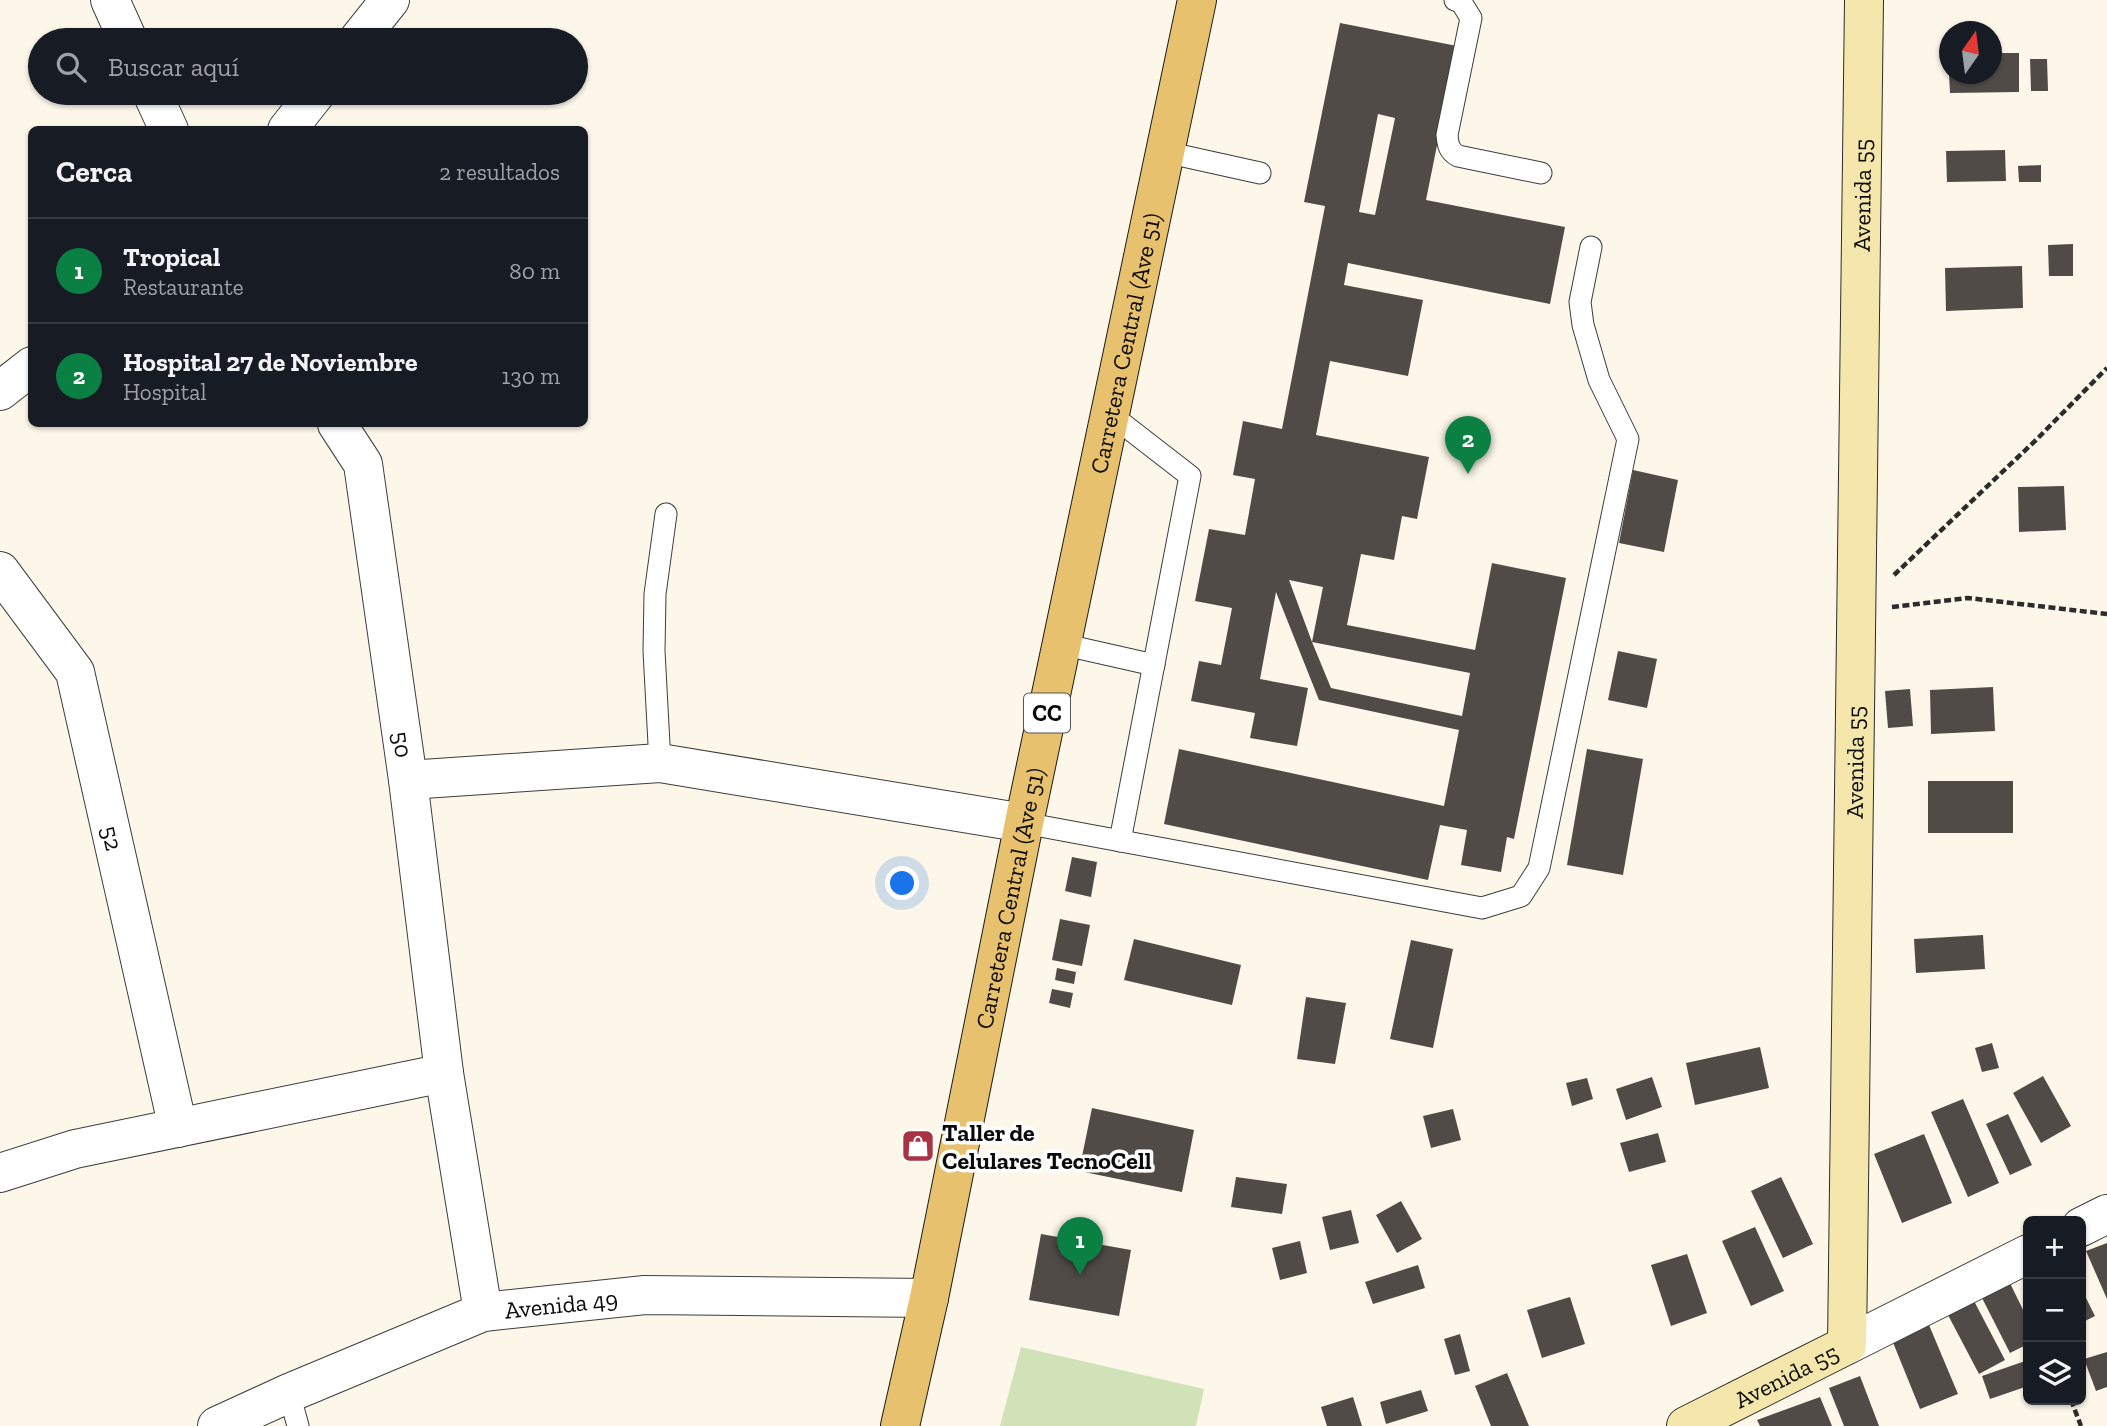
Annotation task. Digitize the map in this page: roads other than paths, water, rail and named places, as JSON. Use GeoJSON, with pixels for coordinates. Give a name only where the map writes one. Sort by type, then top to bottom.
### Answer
{"type":"FeatureCollection","features":[{"type":"Feature","properties":{"kind":"main road","name":"Carretera Central (Ave 51)"},"geometry":{"type":"LineString","coordinates":[[900,1426],[929,1298],[1024,823],[1197,0]]}},
{"type":"Feature","properties":{"kind":"street"},"geometry":{"type":"LineString","coordinates":[[110,0],[123,28]]}},
{"type":"Feature","properties":{"kind":"street"},"geometry":{"type":"LineString","coordinates":[[368,28],[390,0]]}},
{"type":"Feature","properties":{"kind":"street","name":"Avenida 55"},"geometry":{"type":"LineString","coordinates":[[1686,1426],[1847,1345],[1864,0]]}},
{"type":"Feature","properties":{"kind":"street"},"geometry":{"type":"LineString","coordinates":[[158,105],[167,126]]}},
{"type":"Feature","properties":{"kind":"street"},"geometry":{"type":"LineString","coordinates":[[290,126],[307,105]]}},
{"type":"Feature","properties":{"kind":"street"},"geometry":{"type":"LineString","coordinates":[[0,391],[28,369]]}},
{"type":"Feature","properties":{"kind":"street","name":"50"},"geometry":{"type":"LineString","coordinates":[[339,427],[363,464],[408,780],[444,1073],[483,1312]]}},
{"type":"Feature","properties":{"kind":"street","name":"52"},"geometry":{"type":"LineString","coordinates":[[0,570],[75,672],[178,1128]]}},
{"type":"Feature","properties":{"kind":"street"},"geometry":{"type":"LineString","coordinates":[[408,780],[660,763],[1024,823]]}},
{"type":"Feature","properties":{"kind":"street"},"geometry":{"type":"LineString","coordinates":[[0,1173],[75,1149],[444,1073]]}},
{"type":"Feature","properties":{"kind":"street"},"geometry":{"type":"LineString","coordinates":[[2086,1224],[2107,1214]]}},
{"type":"Feature","properties":{"kind":"street"},"geometry":{"type":"LineString","coordinates":[[1847,1345],[2023,1257]]}},
{"type":"Feature","properties":{"kind":"street","name":"Avenida 49"},"geometry":{"type":"LineString","coordinates":[[217,1426],[293,1410],[483,1312],[645,1295],[929,1298]]}},
{"type":"Feature","properties":{"kind":"lane"},"geometry":{"type":"LineString","coordinates":[[1454,0],[1461,2],[1471,18],[1447,135],[1452,153],[1541,173]]}},
{"type":"Feature","properties":{"kind":"lane"},"geometry":{"type":"LineString","coordinates":[[1165,152],[1260,173]]}},
{"type":"Feature","properties":{"kind":"lane"},"geometry":{"type":"LineString","coordinates":[[1024,823],[1482,908],[1521,896],[1539,868],[1628,439],[1599,380],[1583,325],[1580,302],[1591,247]]}},
{"type":"Feature","properties":{"kind":"lane"},"geometry":{"type":"LineString","coordinates":[[1110,414],[1190,476],[1120,841]]}},
{"type":"Feature","properties":{"kind":"lane"},"geometry":{"type":"LineString","coordinates":[[660,763],[654,651],[655,594],[666,514]]}},
{"type":"Feature","properties":{"kind":"lane"},"geometry":{"type":"LineString","coordinates":[[1061,644],[1154,665]]}},
{"type":"Feature","properties":{"kind":"place","name":"Hospital 27 de Noviembre"},"geometry":{"type":"Point","coordinates":[1468,474]}},
{"type":"Feature","properties":{"kind":"place","name":"Taller de Celulares TecnoCell"},"geometry":{"type":"Point","coordinates":[918,1146]}},
{"type":"Feature","properties":{"kind":"place","name":"Tropical"},"geometry":{"type":"Point","coordinates":[1080,1275]}}]}
